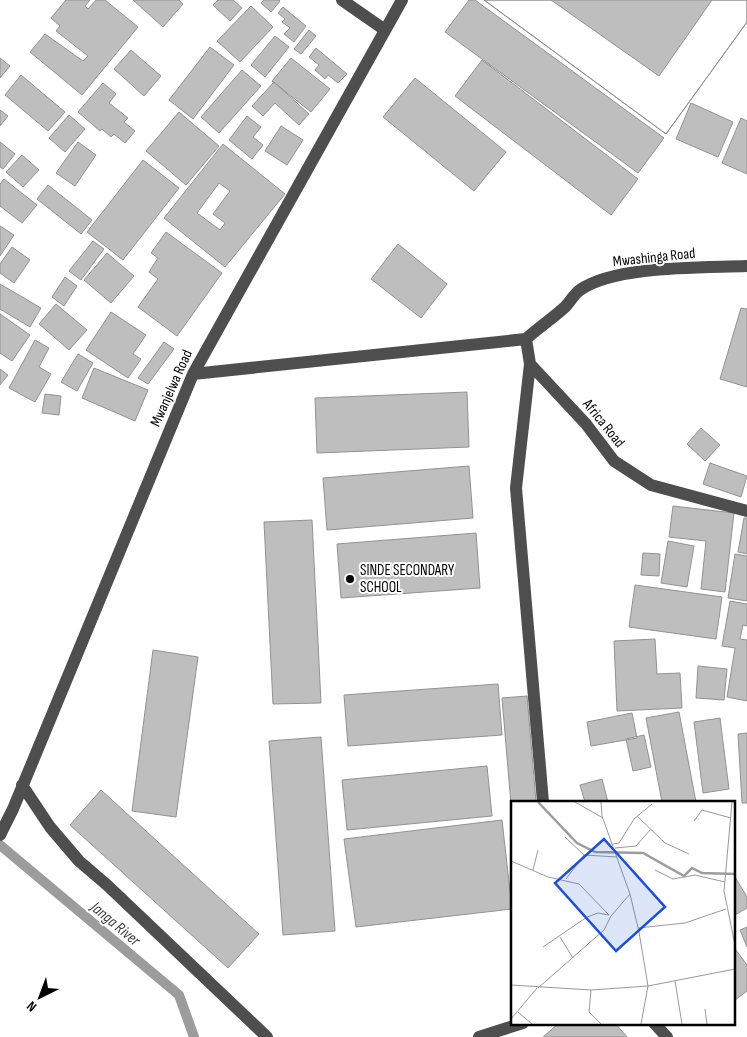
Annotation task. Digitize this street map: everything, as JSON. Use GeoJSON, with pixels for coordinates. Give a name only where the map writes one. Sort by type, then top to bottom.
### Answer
{"type":"FeatureCollection","features":[{"type":"Feature","properties":{"kind":"street"},"geometry":{"type":"LineString","coordinates":[[342,0],[385,30]]}},
{"type":"Feature","properties":{"kind":"street","name":"Mwanjelwa Road"},"geometry":{"type":"LineString","coordinates":[[0,835],[13,809],[193,374],[402,0]]}},
{"type":"Feature","properties":{"kind":"street","name":"Mwashinga Road"},"geometry":{"type":"LineString","coordinates":[[526,339],[565,307],[580,290],[596,282],[621,275],[683,269],[747,266]]}},
{"type":"Feature","properties":{"kind":"street"},"geometry":{"type":"LineString","coordinates":[[193,374],[526,339],[530,364],[516,488],[543,801]]}},
{"type":"Feature","properties":{"kind":"street","name":"Africa Road"},"geometry":{"type":"LineString","coordinates":[[530,364],[586,424],[614,461],[651,485],[747,511]]}},
{"type":"Feature","properties":{"kind":"street"},"geometry":{"type":"LineString","coordinates":[[22,785],[50,827],[79,860],[267,1037]]}},
{"type":"Feature","properties":{"kind":"street"},"geometry":{"type":"LineString","coordinates":[[479,1037],[520,1024]]}},
{"type":"Feature","properties":{"kind":"street"},"geometry":{"type":"LineString","coordinates":[[655,1024],[667,1037]]}},
{"type":"Feature","properties":{"kind":"building"},"geometry":{"type":"Polygon","coordinates":[[[66,0],[90,0],[85,6],[88,9],[96,0],[105,0],[138,27],[82,95],[30,52],[45,34],[83,61],[88,56],[56,31],[60,26],[51,18],[66,0]]]}},
{"type":"Feature","properties":{"kind":"building"},"geometry":{"type":"Polygon","coordinates":[[[133,0],[179,0],[183,4],[163,27],[133,0]]]}},
{"type":"Feature","properties":{"kind":"building"},"geometry":{"type":"Polygon","coordinates":[[[218,0],[233,0],[242,8],[230,21],[213,5],[218,0]]]}},
{"type":"Feature","properties":{"kind":"building"},"geometry":{"type":"Polygon","coordinates":[[[264,0],[280,1],[271,12],[261,3],[264,0]]]}},
{"type":"Feature","properties":{"kind":"building"},"geometry":{"type":"Polygon","coordinates":[[[469,0],[475,0],[664,138],[638,173],[445,32],[469,0]]]}},
{"type":"Feature","properties":{"kind":"building"},"geometry":{"type":"Polygon","coordinates":[[[484,0],[551,0],[659,76],[712,0],[747,0],[747,22],[666,134],[484,0]]]}},
{"type":"Feature","properties":{"kind":"building"},"geometry":{"type":"Polygon","coordinates":[[[484,0],[747,0],[747,22],[666,134],[484,0]]]}},
{"type":"Feature","properties":{"kind":"building"},"geometry":{"type":"Polygon","coordinates":[[[251,6],[273,27],[240,62],[217,41],[251,6]]]}},
{"type":"Feature","properties":{"kind":"building"},"geometry":{"type":"Polygon","coordinates":[[[283,7],[306,26],[294,42],[284,34],[290,28],[282,22],[285,19],[278,13],[283,7]]]}},
{"type":"Feature","properties":{"kind":"building"},"geometry":{"type":"Polygon","coordinates":[[[309,30],[316,36],[301,54],[294,49],[309,30]]]}},
{"type":"Feature","properties":{"kind":"building"},"geometry":{"type":"Polygon","coordinates":[[[275,36],[289,47],[265,77],[251,65],[275,36]]]}},
{"type":"Feature","properties":{"kind":"building"},"geometry":{"type":"Polygon","coordinates":[[[210,47],[234,65],[193,119],[169,100],[210,47]]]}},
{"type":"Feature","properties":{"kind":"building"},"geometry":{"type":"Polygon","coordinates":[[[316,48],[347,74],[338,83],[328,75],[325,79],[315,70],[319,65],[309,57],[316,48]]]}},
{"type":"Feature","properties":{"kind":"building"},"geometry":{"type":"Polygon","coordinates":[[[131,50],[161,76],[144,96],[114,69],[131,50]]]}},
{"type":"Feature","properties":{"kind":"building"},"geometry":{"type":"Polygon","coordinates":[[[0,58],[10,66],[0,78],[0,58]]]}},
{"type":"Feature","properties":{"kind":"building"},"geometry":{"type":"Polygon","coordinates":[[[291,58],[330,89],[311,112],[272,81],[291,58]]]}},
{"type":"Feature","properties":{"kind":"building"},"geometry":{"type":"Polygon","coordinates":[[[482,60],[638,179],[611,215],[455,96],[482,60]]]}},
{"type":"Feature","properties":{"kind":"building"},"geometry":{"type":"Polygon","coordinates":[[[242,70],[261,86],[219,133],[201,117],[242,70]]]}},
{"type":"Feature","properties":{"kind":"building"},"geometry":{"type":"Polygon","coordinates":[[[21,75],[65,112],[48,131],[5,95],[21,75]]]}},
{"type":"Feature","properties":{"kind":"building"},"geometry":{"type":"Polygon","coordinates":[[[415,78],[506,152],[474,191],[383,117],[415,78]]]}},
{"type":"Feature","properties":{"kind":"building"},"geometry":{"type":"Polygon","coordinates":[[[274,82],[309,114],[299,125],[275,103],[263,116],[252,106],[274,82]]]}},
{"type":"Feature","properties":{"kind":"building"},"geometry":{"type":"Polygon","coordinates":[[[103,83],[116,94],[109,103],[128,118],[124,122],[135,131],[125,143],[114,134],[111,137],[102,129],[100,131],[78,112],[103,83]]]}},
{"type":"Feature","properties":{"kind":"building"},"geometry":{"type":"Polygon","coordinates":[[[691,103],[733,122],[718,157],[676,139],[691,103]]]}},
{"type":"Feature","properties":{"kind":"building"},"geometry":{"type":"Polygon","coordinates":[[[0,110],[8,116],[0,126],[0,110]]]}},
{"type":"Feature","properties":{"kind":"building"},"geometry":{"type":"Polygon","coordinates":[[[179,112],[219,146],[186,185],[146,151],[179,112]]]}},
{"type":"Feature","properties":{"kind":"building"},"geometry":{"type":"Polygon","coordinates":[[[69,115],[85,129],[65,152],[49,138],[69,115]]]}},
{"type":"Feature","properties":{"kind":"building"},"geometry":{"type":"Polygon","coordinates":[[[247,116],[261,127],[253,137],[263,145],[252,159],[229,140],[247,116]]]}},
{"type":"Feature","properties":{"kind":"building"},"geometry":{"type":"Polygon","coordinates":[[[741,118],[747,121],[747,174],[722,163],[741,118]]]}},
{"type":"Feature","properties":{"kind":"building"},"geometry":{"type":"Polygon","coordinates":[[[281,126],[303,140],[287,165],[265,151],[281,126]]]}},
{"type":"Feature","properties":{"kind":"building"},"geometry":{"type":"Polygon","coordinates":[[[0,142],[15,154],[3,169],[0,167],[0,142]]]}},
{"type":"Feature","properties":{"kind":"building"},"geometry":{"type":"Polygon","coordinates":[[[78,142],[96,155],[75,186],[56,173],[78,142]]]}},
{"type":"Feature","properties":{"kind":"building"},"geometry":{"type":"Polygon","coordinates":[[[223,144],[285,194],[225,267],[164,218],[223,144]],[[219,183],[197,213],[220,230],[225,223],[213,214],[230,191],[219,183]]]}},
{"type":"Feature","properties":{"kind":"building"},"geometry":{"type":"Polygon","coordinates":[[[22,155],[39,170],[23,187],[6,172],[22,155]]]}},
{"type":"Feature","properties":{"kind":"building"},"geometry":{"type":"Polygon","coordinates":[[[143,160],[179,188],[123,260],[87,232],[143,160]]]}},
{"type":"Feature","properties":{"kind":"building"},"geometry":{"type":"Polygon","coordinates":[[[4,179],[37,205],[22,223],[0,206],[0,184],[4,179]]]}},
{"type":"Feature","properties":{"kind":"building"},"geometry":{"type":"Polygon","coordinates":[[[48,185],[92,220],[81,234],[37,199],[48,185]]]}},
{"type":"Feature","properties":{"kind":"building"},"geometry":{"type":"Polygon","coordinates":[[[0,226],[14,235],[0,256],[0,226]]]}},
{"type":"Feature","properties":{"kind":"building"},"geometry":{"type":"Polygon","coordinates":[[[166,232],[222,273],[177,336],[138,307],[158,279],[149,272],[158,258],[151,253],[166,232]]]}},
{"type":"Feature","properties":{"kind":"building"},"geometry":{"type":"Polygon","coordinates":[[[93,241],[104,249],[81,280],[69,271],[93,241]]]}},
{"type":"Feature","properties":{"kind":"building"},"geometry":{"type":"Polygon","coordinates":[[[398,244],[447,284],[421,318],[371,279],[398,244]]]}},
{"type":"Feature","properties":{"kind":"building"},"geometry":{"type":"Polygon","coordinates":[[[12,247],[30,260],[14,283],[0,273],[0,264],[12,247]]]}},
{"type":"Feature","properties":{"kind":"building"},"geometry":{"type":"Polygon","coordinates":[[[107,253],[134,276],[111,303],[84,280],[107,253]]]}},
{"type":"Feature","properties":{"kind":"building"},"geometry":{"type":"Polygon","coordinates":[[[65,277],[77,286],[64,306],[52,297],[65,277]]]}},
{"type":"Feature","properties":{"kind":"building"},"geometry":{"type":"Polygon","coordinates":[[[0,284],[41,308],[30,327],[0,309],[0,284]]]}},
{"type":"Feature","properties":{"kind":"building"},"geometry":{"type":"Polygon","coordinates":[[[56,304],[87,330],[69,350],[39,324],[56,304]]]}},
{"type":"Feature","properties":{"kind":"building"},"geometry":{"type":"Polygon","coordinates":[[[741,308],[747,309],[747,387],[720,379],[741,308]]]}},
{"type":"Feature","properties":{"kind":"building"},"geometry":{"type":"Polygon","coordinates":[[[111,312],[146,335],[133,354],[141,359],[128,378],[86,350],[111,312]]]}},
{"type":"Feature","properties":{"kind":"building"},"geometry":{"type":"Polygon","coordinates":[[[0,314],[30,335],[12,361],[0,353],[0,314]]]}},
{"type":"Feature","properties":{"kind":"building"},"geometry":{"type":"Polygon","coordinates":[[[35,340],[49,348],[39,367],[51,374],[35,402],[9,388],[35,340]]]}},
{"type":"Feature","properties":{"kind":"building"},"geometry":{"type":"Polygon","coordinates":[[[164,342],[174,349],[148,384],[138,378],[164,342]]]}},
{"type":"Feature","properties":{"kind":"building"},"geometry":{"type":"Polygon","coordinates":[[[78,354],[93,363],[77,391],[61,382],[78,354]]]}},
{"type":"Feature","properties":{"kind":"building"},"geometry":{"type":"Polygon","coordinates":[[[94,368],[148,390],[135,421],[82,398],[94,368]]]}},
{"type":"Feature","properties":{"kind":"building"},"geometry":{"type":"Polygon","coordinates":[[[0,369],[8,375],[0,385],[0,369]]]}},
{"type":"Feature","properties":{"kind":"building"},"geometry":{"type":"Polygon","coordinates":[[[467,392],[469,447],[317,453],[315,398],[467,392]]]}},
{"type":"Feature","properties":{"kind":"building"},"geometry":{"type":"Polygon","coordinates":[[[45,394],[61,396],[59,415],[42,413],[45,394]]]}},
{"type":"Feature","properties":{"kind":"building"},"geometry":{"type":"Polygon","coordinates":[[[701,428],[720,445],[705,461],[687,444],[701,428]]]}},
{"type":"Feature","properties":{"kind":"building"},"geometry":{"type":"Polygon","coordinates":[[[710,463],[747,476],[741,497],[703,484],[710,463]]]}},
{"type":"Feature","properties":{"kind":"building"},"geometry":{"type":"Polygon","coordinates":[[[469,466],[473,518],[327,530],[323,478],[469,466]]]}},
{"type":"Feature","properties":{"kind":"building"},"geometry":{"type":"Polygon","coordinates":[[[673,506],[734,513],[725,592],[701,589],[706,541],[669,537],[673,506]]]}},
{"type":"Feature","properties":{"kind":"building"},"geometry":{"type":"Polygon","coordinates":[[[744,518],[747,518],[747,554],[738,552],[744,518]]]}},
{"type":"Feature","properties":{"kind":"building"},"geometry":{"type":"Polygon","coordinates":[[[312,520],[321,703],[273,704],[264,522],[312,520]]]}},
{"type":"Feature","properties":{"kind":"building"},"geometry":{"type":"Polygon","coordinates":[[[476,533],[480,588],[341,598],[337,544],[476,533]]]}},
{"type":"Feature","properties":{"kind":"building"},"geometry":{"type":"Polygon","coordinates":[[[668,541],[694,546],[687,587],[661,583],[668,541]]]}},
{"type":"Feature","properties":{"kind":"building"},"geometry":{"type":"Polygon","coordinates":[[[643,553],[660,554],[659,576],[641,575],[643,553]]]}},
{"type":"Feature","properties":{"kind":"building"},"geometry":{"type":"Polygon","coordinates":[[[735,554],[747,556],[747,601],[728,598],[735,554]]]}},
{"type":"Feature","properties":{"kind":"building"},"geometry":{"type":"Polygon","coordinates":[[[635,585],[722,597],[716,639],[629,627],[635,585]]]}},
{"type":"Feature","properties":{"kind":"building"},"geometry":{"type":"Polygon","coordinates":[[[730,601],[747,604],[747,626],[743,625],[740,639],[747,640],[747,701],[727,697],[735,648],[722,646],[730,601]]]}},
{"type":"Feature","properties":{"kind":"building"},"geometry":{"type":"Polygon","coordinates":[[[655,639],[657,674],[680,673],[682,708],[617,711],[614,641],[655,639]]]}},
{"type":"Feature","properties":{"kind":"building"},"geometry":{"type":"Polygon","coordinates":[[[153,650],[198,657],[176,817],[132,811],[153,650]]]}},
{"type":"Feature","properties":{"kind":"building"},"geometry":{"type":"Polygon","coordinates":[[[698,666],[727,669],[724,700],[696,698],[698,666]]]}},
{"type":"Feature","properties":{"kind":"building"},"geometry":{"type":"Polygon","coordinates":[[[498,684],[502,735],[348,746],[344,695],[498,684]]]}},
{"type":"Feature","properties":{"kind":"building"},"geometry":{"type":"Polygon","coordinates":[[[527,696],[536,801],[511,801],[511,804],[502,698],[527,696]]]}},
{"type":"Feature","properties":{"kind":"building"},"geometry":{"type":"Polygon","coordinates":[[[679,712],[696,801],[662,801],[646,718],[679,712]]]}},
{"type":"Feature","properties":{"kind":"building"},"geometry":{"type":"Polygon","coordinates":[[[632,713],[637,738],[591,746],[587,722],[632,713]]]}},
{"type":"Feature","properties":{"kind":"building"},"geometry":{"type":"Polygon","coordinates":[[[720,718],[729,789],[703,793],[694,722],[720,718]]]}},
{"type":"Feature","properties":{"kind":"building"},"geometry":{"type":"Polygon","coordinates":[[[747,733],[747,803],[742,803],[738,734],[747,733]]]}},
{"type":"Feature","properties":{"kind":"building"},"geometry":{"type":"Polygon","coordinates":[[[644,735],[651,767],[633,771],[626,739],[644,735]]]}},
{"type":"Feature","properties":{"kind":"building"},"geometry":{"type":"Polygon","coordinates":[[[321,737],[335,931],[283,935],[269,741],[321,737]]]}},
{"type":"Feature","properties":{"kind":"building"},"geometry":{"type":"Polygon","coordinates":[[[487,766],[492,816],[347,830],[342,780],[487,766]]]}},
{"type":"Feature","properties":{"kind":"building"},"geometry":{"type":"Polygon","coordinates":[[[602,779],[608,801],[585,801],[580,785],[602,779]]]}},
{"type":"Feature","properties":{"kind":"building"},"geometry":{"type":"Polygon","coordinates":[[[101,790],[259,934],[228,968],[70,825],[101,790]]]}},
{"type":"Feature","properties":{"kind":"building"},"geometry":{"type":"Polygon","coordinates":[[[502,820],[511,909],[356,927],[344,839],[502,820]]]}},
{"type":"Feature","properties":{"kind":"building"},"geometry":{"type":"Polygon","coordinates":[[[735,877],[747,897],[747,908],[734,915],[735,877]]]}},
{"type":"Feature","properties":{"kind":"building"},"geometry":{"type":"Polygon","coordinates":[[[747,927],[747,947],[740,930],[747,927]]]}},
{"type":"Feature","properties":{"kind":"building"},"geometry":{"type":"Polygon","coordinates":[[[734,947],[747,965],[747,991],[735,1000],[734,947]]]}},
{"type":"Feature","properties":{"kind":"building"},"geometry":{"type":"Polygon","coordinates":[[[558,1024],[616,1024],[627,1037],[543,1037],[558,1024]]]}},
{"type":"Feature","properties":{"kind":"waterway","name":"Janga River"},"geometry":{"type":"LineString","coordinates":[[0,845],[179,995],[194,1037]]}},
{"type":"Feature","properties":{"kind":"place","name":"SINDE SECONDARY SCHOOL"},"geometry":{"type":"Point","coordinates":[350,579]}}]}
